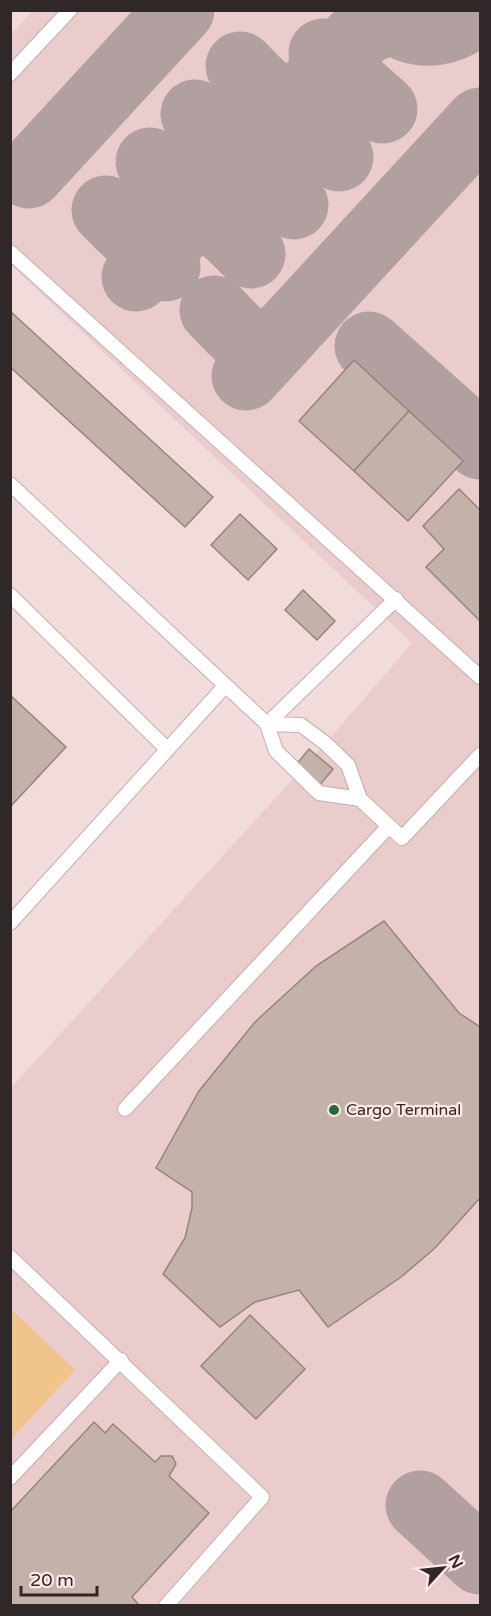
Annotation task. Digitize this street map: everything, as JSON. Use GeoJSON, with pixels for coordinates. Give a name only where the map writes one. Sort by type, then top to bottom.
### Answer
{"type":"FeatureCollection","features":[{"type":"Feature","properties":{"kind":"lane"},"geometry":{"type":"LineString","coordinates":[[10,74],[70,10]]}},
{"type":"Feature","properties":{"kind":"lane"},"geometry":{"type":"LineString","coordinates":[[10,252],[396,599],[480,678]]}},
{"type":"Feature","properties":{"kind":"lane"},"geometry":{"type":"LineString","coordinates":[[10,484],[267,724],[276,751],[320,794],[360,799]]}},
{"type":"Feature","properties":{"kind":"lane"},"geometry":{"type":"LineString","coordinates":[[10,596],[167,749]]}},
{"type":"Feature","properties":{"kind":"lane"},"geometry":{"type":"LineString","coordinates":[[267,724],[396,599]]}},
{"type":"Feature","properties":{"kind":"lane"},"geometry":{"type":"LineString","coordinates":[[10,923],[225,686]]}},
{"type":"Feature","properties":{"kind":"lane"},"geometry":{"type":"LineString","coordinates":[[267,724],[301,725],[325,744],[348,765],[360,799],[402,838],[480,755]]}},
{"type":"Feature","properties":{"kind":"lane"},"geometry":{"type":"LineString","coordinates":[[124,1109],[388,826]]}},
{"type":"Feature","properties":{"kind":"lane"},"geometry":{"type":"LineString","coordinates":[[10,1257],[121,1360],[262,1497],[166,1605]]}},
{"type":"Feature","properties":{"kind":"lane"},"geometry":{"type":"LineString","coordinates":[[10,1479],[121,1360]]}},
{"type":"Feature","properties":{"kind":"shaded area"},"geometry":{"type":"Polygon","coordinates":[[[33,10],[480,11],[480,1605],[11,1605],[10,1089],[325,744],[412,643],[11,265],[11,34],[33,10]]]}},
{"type":"Feature","properties":{"kind":"shaded area"},"geometry":{"type":"Polygon","coordinates":[[[10,1308],[75,1370],[11,1439],[10,1439],[10,1308]]]}},
{"type":"Feature","properties":{"kind":"building"},"geometry":{"type":"Polygon","coordinates":[[[10,311],[213,497],[185,527],[10,367],[10,311]]]}},
{"type":"Feature","properties":{"kind":"building"},"geometry":{"type":"Polygon","coordinates":[[[354,360],[409,411],[354,471],[299,421],[354,360]]]}},
{"type":"Feature","properties":{"kind":"building"},"geometry":{"type":"Polygon","coordinates":[[[409,411],[463,461],[408,521],[354,471],[409,411]]]}},
{"type":"Feature","properties":{"kind":"building"},"geometry":{"type":"Polygon","coordinates":[[[459,489],[480,510],[480,621],[426,567],[444,549],[423,526],[459,489]]]}},
{"type":"Feature","properties":{"kind":"building"},"geometry":{"type":"Polygon","coordinates":[[[240,514],[277,549],[248,580],[211,545],[240,514]]]}},
{"type":"Feature","properties":{"kind":"building"},"geometry":{"type":"Polygon","coordinates":[[[303,590],[335,621],[317,640],[285,610],[303,590]]]}},
{"type":"Feature","properties":{"kind":"building"},"geometry":{"type":"Polygon","coordinates":[[[10,695],[66,747],[10,807],[10,695]]]}},
{"type":"Feature","properties":{"kind":"building"},"geometry":{"type":"Polygon","coordinates":[[[309,749],[333,769],[319,786],[295,766],[309,749]]]}},
{"type":"Feature","properties":{"kind":"building","name":"Cargo Terminal"},"geometry":{"type":"Polygon","coordinates":[[[384,921],[459,1013],[480,1027],[480,1198],[435,1248],[401,1277],[328,1327],[299,1290],[255,1302],[220,1327],[163,1274],[185,1238],[192,1208],[192,1192],[156,1168],[199,1091],[255,1022],[316,966],[384,921]]]}},
{"type":"Feature","properties":{"kind":"building"},"geometry":{"type":"Polygon","coordinates":[[[250,1315],[305,1369],[256,1419],[201,1366],[250,1315]]]}},
{"type":"Feature","properties":{"kind":"building"},"geometry":{"type":"Polygon","coordinates":[[[94,1422],[105,1433],[113,1424],[155,1462],[161,1456],[172,1456],[176,1464],[169,1476],[209,1513],[132,1597],[140,1606],[10,1606],[10,1512],[94,1422]]]}},
{"type":"Feature","properties":{"kind":"taxiway"},"geometry":{"type":"LineString","coordinates":[[29,174],[180,10]]}},
{"type":"Feature","properties":{"kind":"taxiway"},"geometry":{"type":"LineString","coordinates":[[136,277],[363,31],[391,20],[418,30],[436,31],[462,22],[476,10]]}},
{"type":"Feature","properties":{"kind":"taxiway"},"geometry":{"type":"LineString","coordinates":[[323,53],[325,69],[322,76],[341,72],[383,109]]}},
{"type":"Feature","properties":{"kind":"taxiway"},"geometry":{"type":"LineString","coordinates":[[240,66],[275,98],[292,102],[300,99],[297,114],[300,121]]}},
{"type":"Feature","properties":{"kind":"taxiway"},"geometry":{"type":"LineString","coordinates":[[195,114],[230,146],[246,150],[255,148],[254,170]]}},
{"type":"Feature","properties":{"kind":"taxiway"},"geometry":{"type":"LineString","coordinates":[[277,123],[286,121],[303,125],[339,157]]}},
{"type":"Feature","properties":{"kind":"taxiway"},"geometry":{"type":"LineString","coordinates":[[246,376],[480,122]]}},
{"type":"Feature","properties":{"kind":"taxiway"},"geometry":{"type":"LineString","coordinates":[[150,162],[185,194],[202,198],[210,196],[210,218]]}},
{"type":"Feature","properties":{"kind":"taxiway"},"geometry":{"type":"LineString","coordinates":[[232,173],[241,170],[250,171],[266,178],[294,205]]}},
{"type":"Feature","properties":{"kind":"taxiway"},"geometry":{"type":"LineString","coordinates":[[106,210],[141,242],[157,246],[166,244],[164,254],[166,267]]}},
{"type":"Feature","properties":{"kind":"taxiway"},"geometry":{"type":"LineString","coordinates":[[189,219],[198,217],[215,222],[251,254]]}},
{"type":"Feature","properties":{"kind":"taxiway"},"geometry":{"type":"LineString","coordinates":[[214,310],[249,343],[257,347],[273,346]]}},
{"type":"Feature","properties":{"kind":"taxiway"},"geometry":{"type":"LineString","coordinates":[[369,346],[480,445]]}},
{"type":"Feature","properties":{"kind":"taxiway"},"geometry":{"type":"LineString","coordinates":[[420,1505],[480,1560]]}},
{"type":"Feature","properties":{"kind":"place","name":"Cargo Terminal"},"geometry":{"type":"Point","coordinates":[334,1110]}}]}
